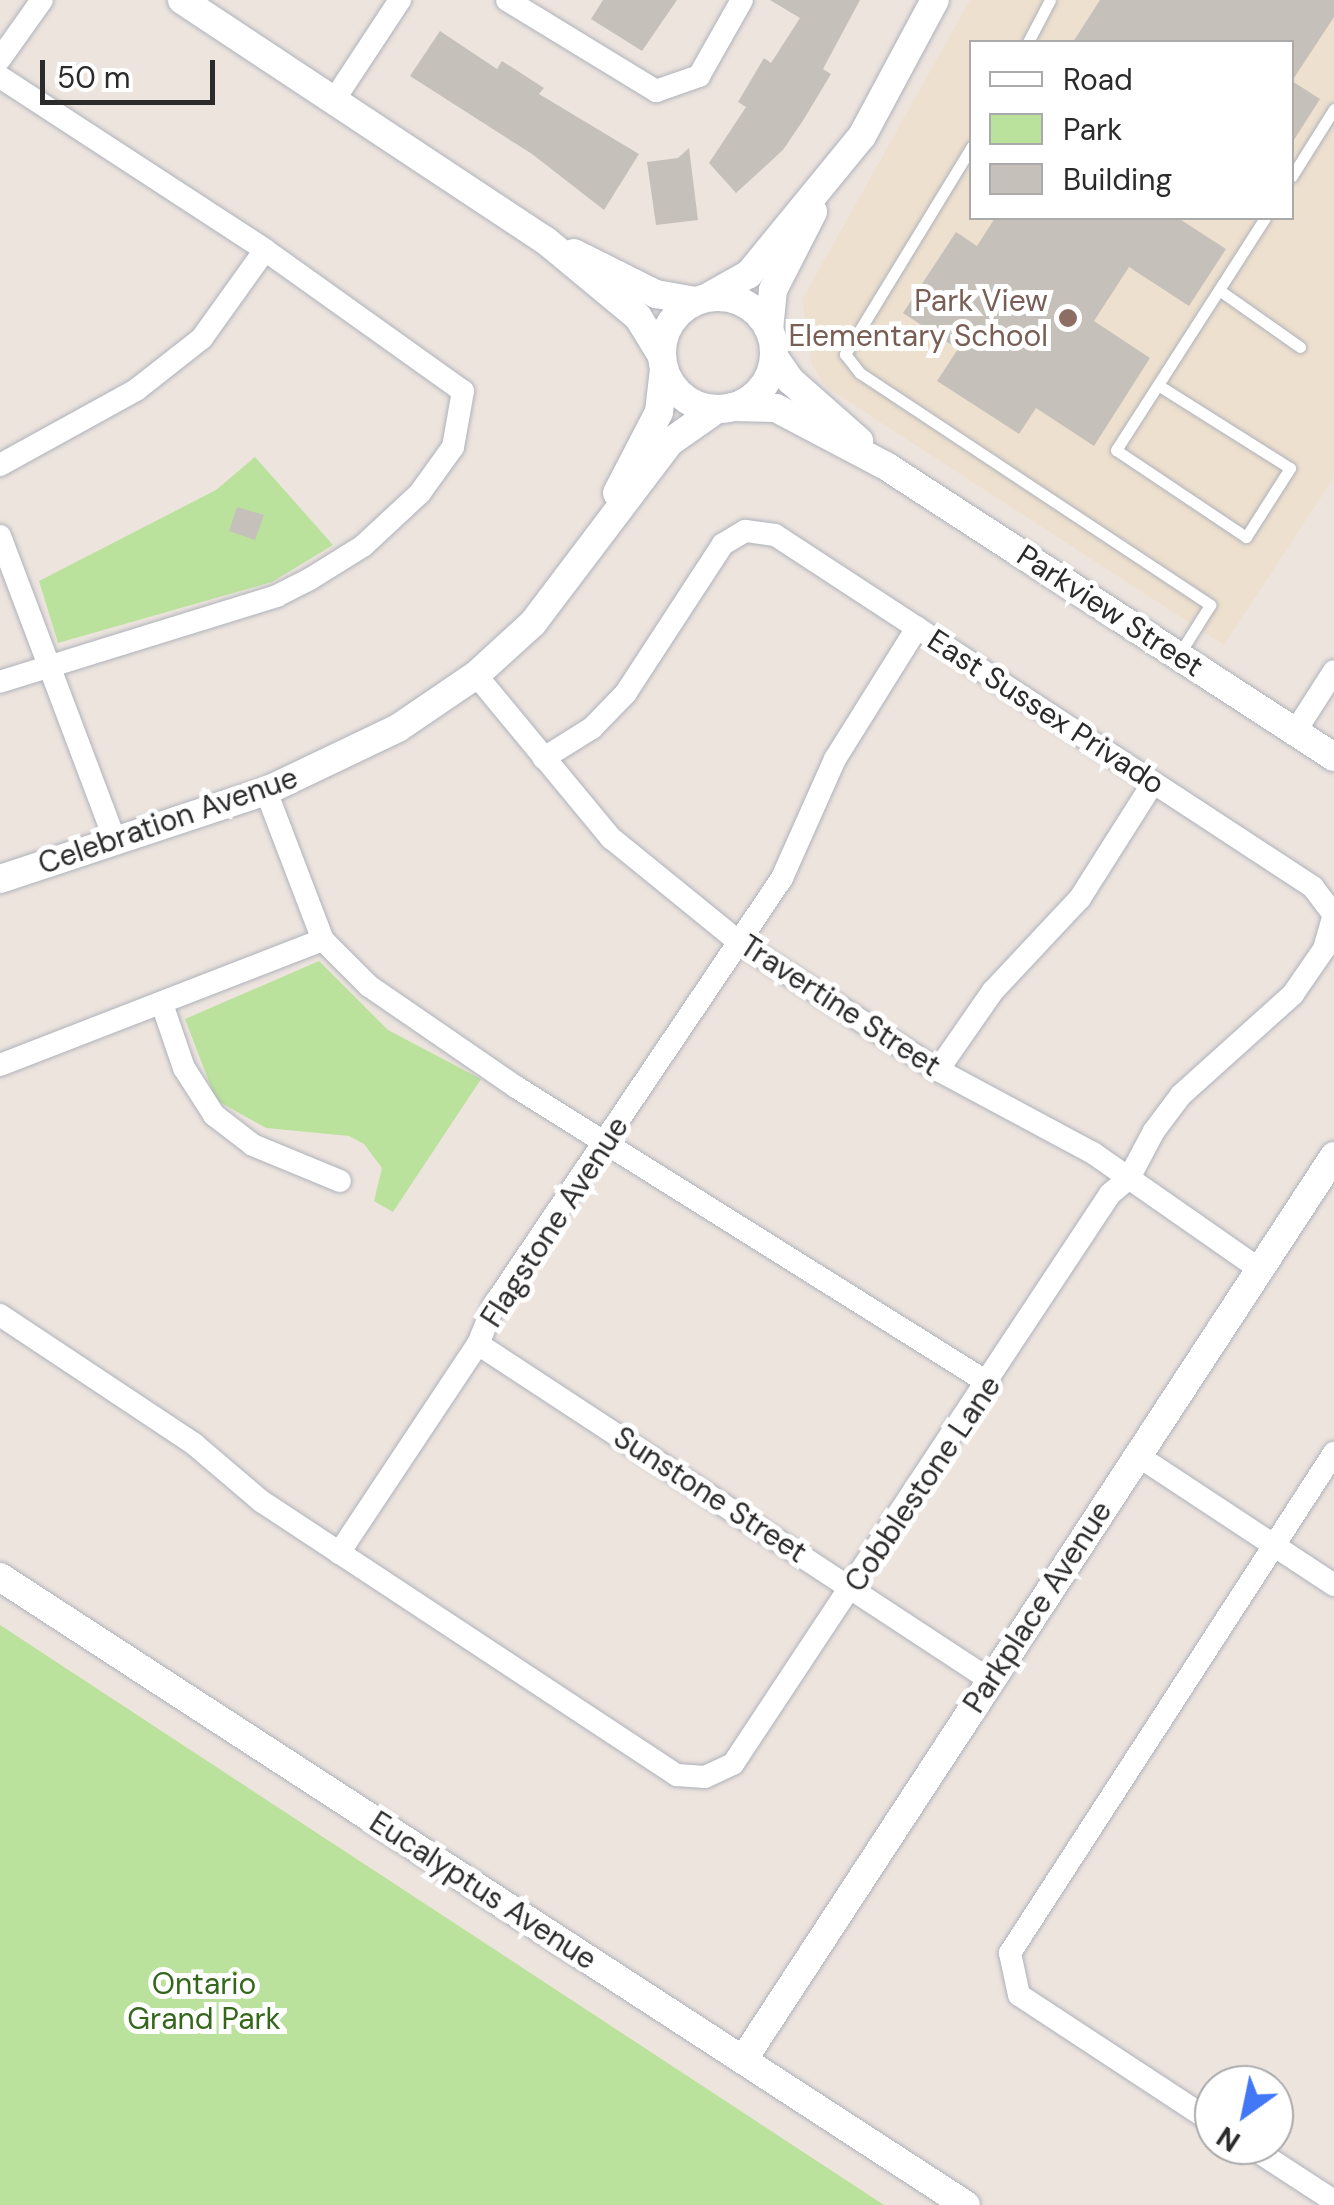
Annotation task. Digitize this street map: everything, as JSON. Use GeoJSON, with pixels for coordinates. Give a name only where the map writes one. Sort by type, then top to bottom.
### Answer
{"type":"FeatureCollection","features":[{"type":"Feature","properties":{"kind":"street"},"geometry":{"type":"LineString","coordinates":[[0,59],[42,0]]}},
{"type":"Feature","properties":{"kind":"street"},"geometry":{"type":"LineString","coordinates":[[182,0],[545,240],[638,317],[684,398],[724,408],[756,394],[771,344],[773,290],[834,170]]}},
{"type":"Feature","properties":{"kind":"street"},"geometry":{"type":"LineString","coordinates":[[334,100],[400,0]]}},
{"type":"Feature","properties":{"kind":"street"},"geometry":{"type":"LineString","coordinates":[[507,0],[632,82],[656,91],[678,88],[699,76],[742,0]]}},
{"type":"Feature","properties":{"kind":"street"},"geometry":{"type":"LineString","coordinates":[[663,363],[670,323],[702,299],[749,274],[862,136],[936,0]]}},
{"type":"Feature","properties":{"kind":"street"},"geometry":{"type":"LineString","coordinates":[[0,77],[265,250],[462,391],[452,447],[420,493],[363,546],[277,596],[0,682]]}},
{"type":"Feature","properties":{"kind":"street"},"geometry":{"type":"LineString","coordinates":[[545,240],[656,294],[750,307],[771,344]]}},
{"type":"Feature","properties":{"kind":"street"},"geometry":{"type":"LineString","coordinates":[[0,465],[136,390],[202,338],[265,250]]}},
{"type":"Feature","properties":{"kind":"street","name":"Parkview Street"},"geometry":{"type":"LineString","coordinates":[[771,344],[807,397],[886,466]]}},
{"type":"Feature","properties":{"kind":"street","name":"Celebration Avenue"},"geometry":{"type":"LineString","coordinates":[[601,526],[659,412],[663,363]]}},
{"type":"Feature","properties":{"kind":"street","name":"Parkview Street"},"geometry":{"type":"LineString","coordinates":[[724,408],[776,408],[886,466],[1334,758]]}},
{"type":"Feature","properties":{"kind":"street","name":"Celebration Avenue"},"geometry":{"type":"LineString","coordinates":[[0,880],[114,838],[266,792],[398,728],[476,675],[532,623],[601,526],[684,426],[724,408]]}},
{"type":"Feature","properties":{"kind":"street","name":"East Sussex Privado"},"geometry":{"type":"LineString","coordinates":[[544,758],[592,728],[626,693],[723,544],[745,531],[775,534],[1313,887],[1334,915]]}},
{"type":"Feature","properties":{"kind":"street"},"geometry":{"type":"LineString","coordinates":[[0,536],[114,838]]}},
{"type":"Feature","properties":{"kind":"street","name":"Flagstone Avenue"},"geometry":{"type":"LineString","coordinates":[[339,1552],[478,1344],[494,1304],[782,878],[835,759],[917,628]]}},
{"type":"Feature","properties":{"kind":"street"},"geometry":{"type":"LineString","coordinates":[[1294,732],[1334,670]]}},
{"type":"Feature","properties":{"kind":"street","name":"Travertine Street"},"geometry":{"type":"LineString","coordinates":[[476,675],[611,838],[740,943],[938,1070],[1130,1178],[1259,1269]]}},
{"type":"Feature","properties":{"kind":"street"},"geometry":{"type":"LineString","coordinates":[[938,1070],[994,991],[1080,898],[1154,782]]}},
{"type":"Feature","properties":{"kind":"street"},"geometry":{"type":"LineString","coordinates":[[266,792],[323,940],[369,986],[990,1384]]}},
{"type":"Feature","properties":{"kind":"street","name":"Cobblestone Lane"},"geometry":{"type":"LineString","coordinates":[[339,1552],[677,1775],[705,1777],[732,1764],[990,1384],[1110,1194],[1130,1178],[1182,1095],[1293,994],[1324,950],[1334,915]]}},
{"type":"Feature","properties":{"kind":"street"},"geometry":{"type":"LineString","coordinates":[[0,1065],[323,940]]}},
{"type":"Feature","properties":{"kind":"street"},"geometry":{"type":"LineString","coordinates":[[162,1004],[184,1068],[214,1115],[253,1145],[340,1181]]}},
{"type":"Feature","properties":{"kind":"street","name":"Parkplace Avenue"},"geometry":{"type":"LineString","coordinates":[[743,2060],[1334,1156]]}},
{"type":"Feature","properties":{"kind":"street"},"geometry":{"type":"LineString","coordinates":[[0,1315],[194,1444],[261,1502],[339,1552]]}},
{"type":"Feature","properties":{"kind":"street","name":"Sunstone Street"},"geometry":{"type":"LineString","coordinates":[[478,1344],[990,1680]]}},
{"type":"Feature","properties":{"kind":"street"},"geometry":{"type":"LineString","coordinates":[[1194,2109],[1019,1995],[1010,1953],[1334,1454]]}},
{"type":"Feature","properties":{"kind":"street"},"geometry":{"type":"LineString","coordinates":[[1137,1455],[1334,1585]]}},
{"type":"Feature","properties":{"kind":"street","name":"Eucalyptus Avenue"},"geometry":{"type":"LineString","coordinates":[[0,1577],[966,2205]]}},
{"type":"Feature","properties":{"kind":"street"},"geometry":{"type":"LineString","coordinates":[[1279,2165],[1334,2201]]}},
{"type":"Feature","properties":{"kind":"lane"},"geometry":{"type":"LineString","coordinates":[[1029,40],[1050,0]]}},
{"type":"Feature","properties":{"kind":"lane"},"geometry":{"type":"LineString","coordinates":[[1294,173],[1334,110]]}},
{"type":"Feature","properties":{"kind":"lane"},"geometry":{"type":"LineString","coordinates":[[969,151],[846,354],[860,373],[1210,605],[1178,656]]}},
{"type":"Feature","properties":{"kind":"lane"},"geometry":{"type":"LineString","coordinates":[[1158,384],[1290,468],[1246,537],[1116,450],[1158,384],[1218,290],[1264,220]]}},
{"type":"Feature","properties":{"kind":"lane"},"geometry":{"type":"LineString","coordinates":[[1218,290],[1300,346]]}},
{"type":"Feature","properties":{"kind":"shaded area","name":"Park View Elementary School"},"geometry":{"type":"Polygon","coordinates":[[[970,0],[1334,0],[1334,477],[1224,645],[826,387],[812,365],[802,300],[970,0]]]}},
{"type":"Feature","properties":{"kind":"green space"},"geometry":{"type":"Polygon","coordinates":[[[255,457],[333,545],[272,582],[58,643],[39,581],[216,490],[255,457]]]}},
{"type":"Feature","properties":{"kind":"green space"},"geometry":{"type":"Polygon","coordinates":[[[319,961],[388,1030],[481,1079],[393,1212],[374,1201],[382,1168],[364,1144],[349,1136],[266,1128],[216,1100],[185,1019],[319,961]]]}},
{"type":"Feature","properties":{"kind":"green space","name":"Ontario Grand Park"},"geometry":{"type":"Polygon","coordinates":[[[0,1625],[884,2205],[0,2205],[0,1625]]]}},
{"type":"Feature","properties":{"kind":"building"},"geometry":{"type":"Polygon","coordinates":[[[603,0],[677,0],[642,51],[591,19],[603,0]]]}},
{"type":"Feature","properties":{"kind":"building"},"geometry":{"type":"Polygon","coordinates":[[[770,0],[860,0],[823,69],[831,74],[804,119],[783,150],[736,193],[709,163],[746,107],[738,102],[764,58],[771,63],[800,18],[770,0]]]}},
{"type":"Feature","properties":{"kind":"building"},"geometry":{"type":"Polygon","coordinates":[[[1100,0],[1334,0],[1334,17],[1294,78],[1294,40],[1074,40],[1100,0]]]}},
{"type":"Feature","properties":{"kind":"building"},"geometry":{"type":"Polygon","coordinates":[[[440,31],[497,69],[502,61],[544,88],[539,94],[639,154],[604,210],[532,154],[410,76],[440,31]]]}},
{"type":"Feature","properties":{"kind":"building"},"geometry":{"type":"Polygon","coordinates":[[[1294,82],[1320,99],[1294,140],[1294,82]]]}},
{"type":"Feature","properties":{"kind":"building"},"geometry":{"type":"Polygon","coordinates":[[[689,148],[698,220],[656,225],[647,162],[678,158],[689,148]]]}},
{"type":"Feature","properties":{"kind":"building"},"geometry":{"type":"Polygon","coordinates":[[[994,220],[1181,220],[1226,249],[1189,306],[1129,267],[1094,321],[1150,358],[1094,446],[1036,408],[1019,434],[937,381],[958,349],[903,313],[956,232],[977,246],[994,220]]]}},
{"type":"Feature","properties":{"kind":"building"},"geometry":{"type":"Polygon","coordinates":[[[237,507],[264,515],[255,540],[229,531],[237,507]]]}},
{"type":"Feature","properties":{"kind":"place","name":"Park View Elementary School"},"geometry":{"type":"Point","coordinates":[1068,318]}}]}
